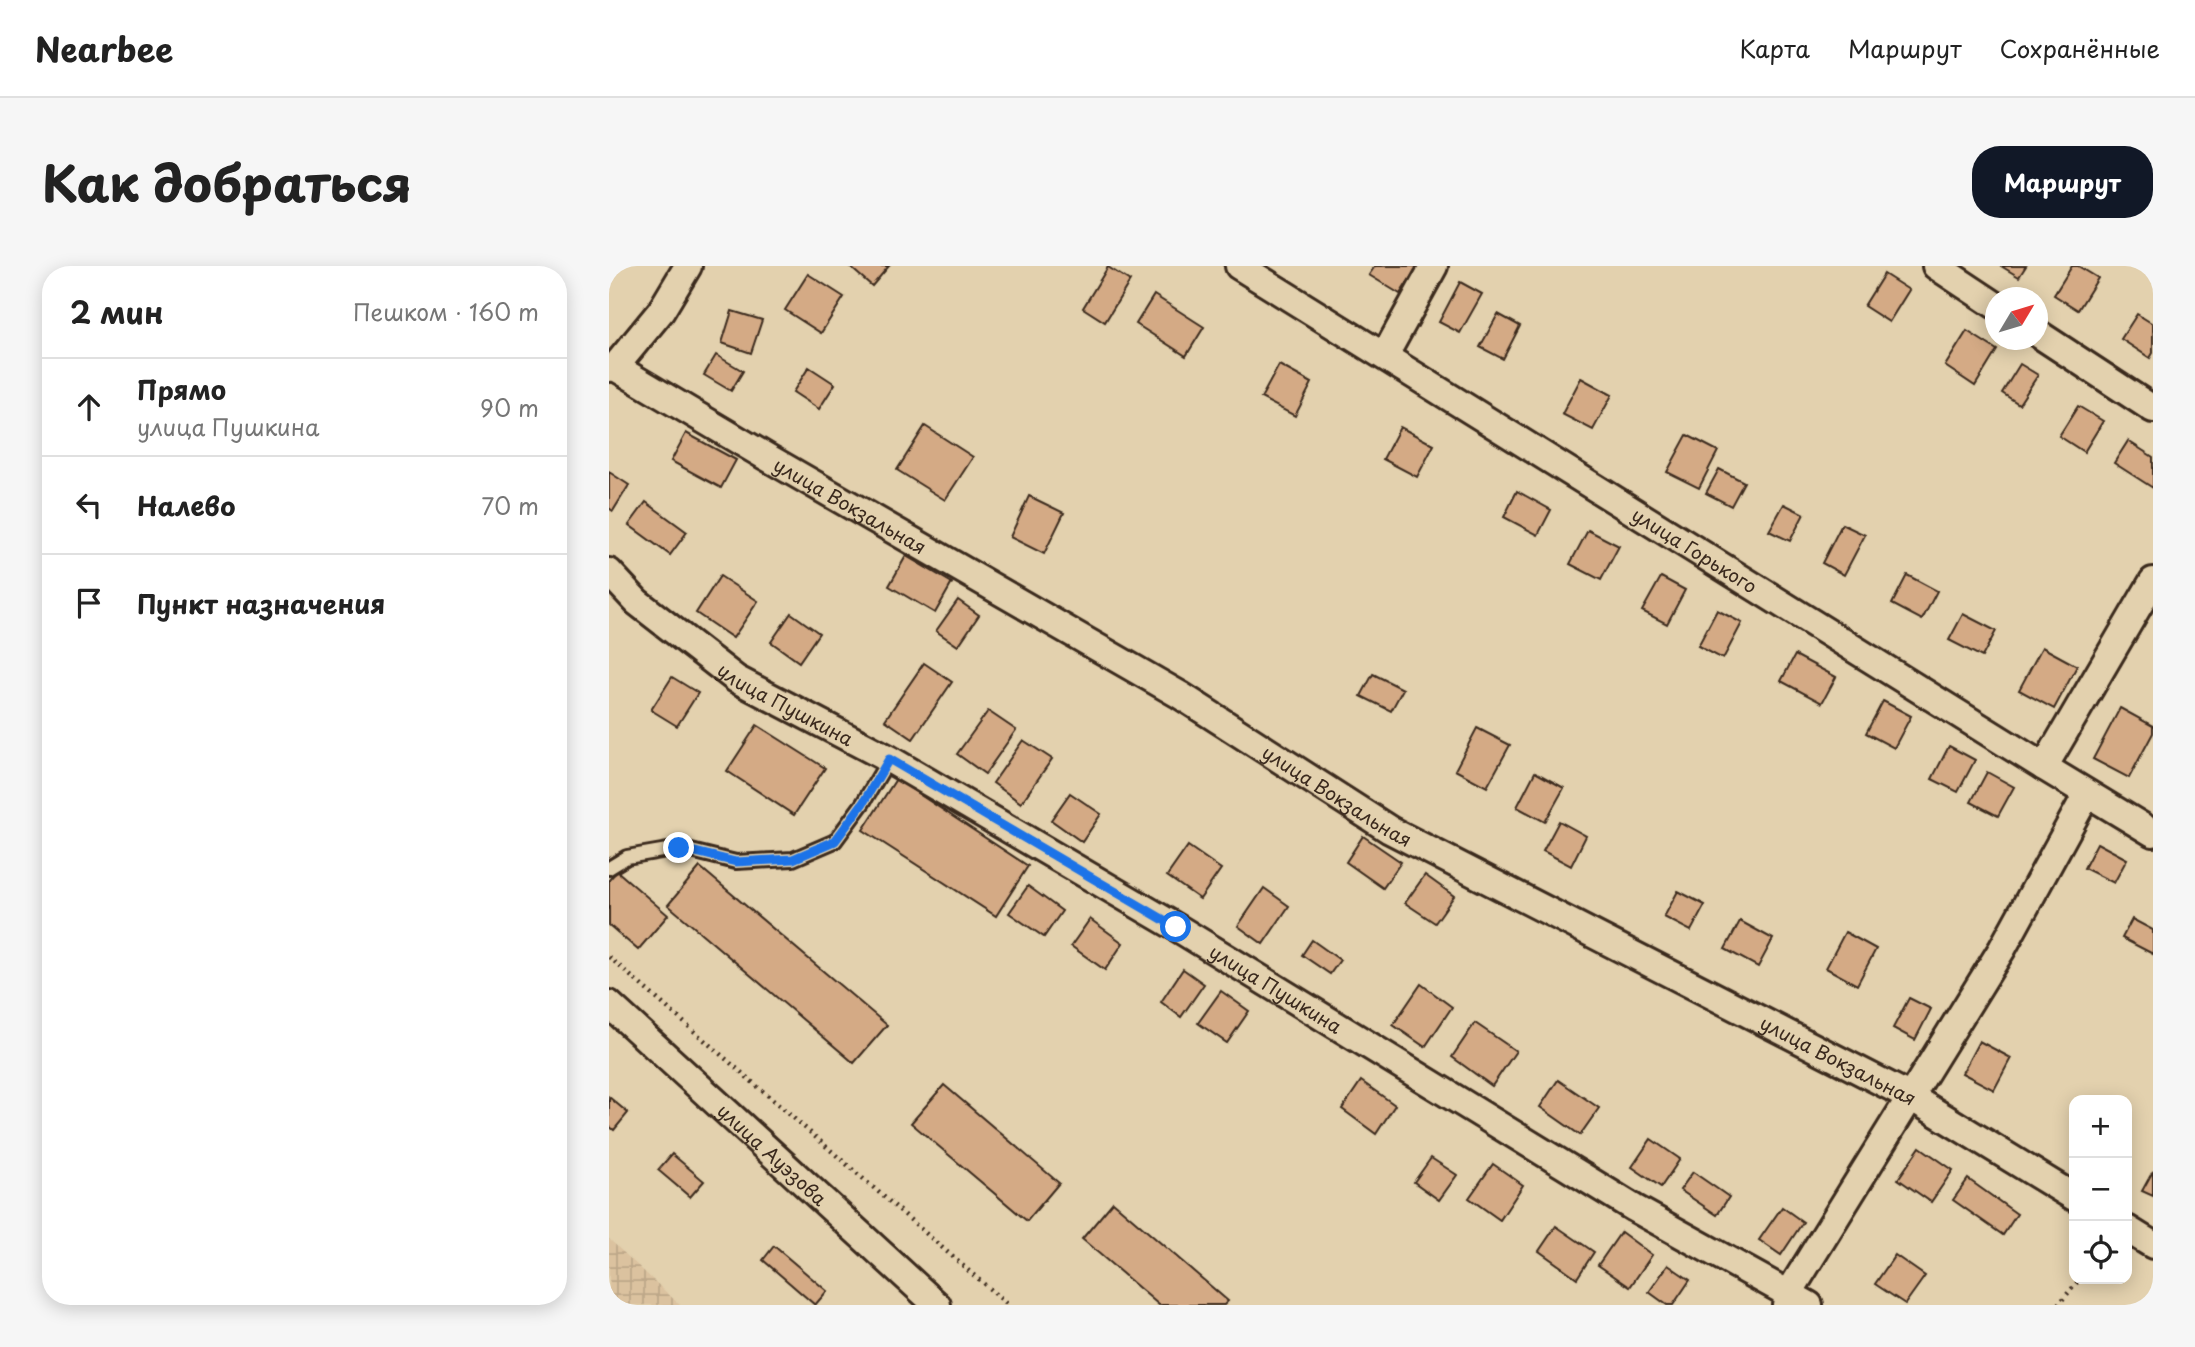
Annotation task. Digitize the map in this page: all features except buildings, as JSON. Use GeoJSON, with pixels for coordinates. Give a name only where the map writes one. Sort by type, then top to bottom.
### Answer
{"type":"FeatureCollection","features":[{"type":"Feature","properties":{"kind":"street"},"geometry":{"type":"LineString","coordinates":[[612,368],[661,311],[688,266]]}},
{"type":"Feature","properties":{"kind":"street","name":"улица Горького"},"geometry":{"type":"LineString","coordinates":[[1239,266],[2153,833]]}},
{"type":"Feature","properties":{"kind":"street"},"geometry":{"type":"LineString","coordinates":[[1385,355],[1434,266]]}},
{"type":"Feature","properties":{"kind":"street"},"geometry":{"type":"LineString","coordinates":[[1936,266],[1985,298]]}},
{"type":"Feature","properties":{"kind":"street"},"geometry":{"type":"LineString","coordinates":[[2048,340],[2153,410]]}},
{"type":"Feature","properties":{"kind":"street","name":"улица Вокзальная"},"geometry":{"type":"LineString","coordinates":[[612,368],[1180,695],[1391,830],[1909,1096],[2069,1194]]}},
{"type":"Feature","properties":{"kind":"street","name":"улица Пушкина"},"geometry":{"type":"LineString","coordinates":[[609,572],[637,602],[736,679],[889,759],[1176,927],[1634,1208],[1795,1301]]}},
{"type":"Feature","properties":{"kind":"street"},"geometry":{"type":"LineString","coordinates":[[2044,767],[2153,581]]}},
{"type":"Feature","properties":{"kind":"street"},"geometry":{"type":"LineString","coordinates":[[1795,1301],[1909,1096],[2002,948],[2087,794]]}},
{"type":"Feature","properties":{"kind":"street","name":"улица Ауэзова"},"geometry":{"type":"LineString","coordinates":[[609,1004],[937,1305]]}},
{"type":"Feature","properties":{"kind":"street"},"geometry":{"type":"LineString","coordinates":[[2132,1232],[2153,1245]]}},
{"type":"Feature","properties":{"kind":"lane"},"geometry":{"type":"LineString","coordinates":[[609,868],[627,857],[679,848],[736,862],[793,859],[835,841],[863,803],[889,759]]}},
{"type":"Feature","properties":{"kind":"path"},"geometry":{"type":"LineString","coordinates":[[609,957],[1008,1305]]}},
{"type":"Feature","properties":{"kind":"path"},"geometry":{"type":"LineString","coordinates":[[2058,1305],[2076,1284]]}},
{"type":"Feature","properties":{"kind":"shaded area"},"geometry":{"type":"Polygon","coordinates":[[[609,1239],[680,1305],[609,1305],[609,1239]]]}},
{"type":"Feature","properties":{"kind":"route"},"geometry":{"type":"LineString","coordinates":[[679,848],[736,862],[793,859],[835,841],[863,803],[889,759],[1176,927]]}}]}
